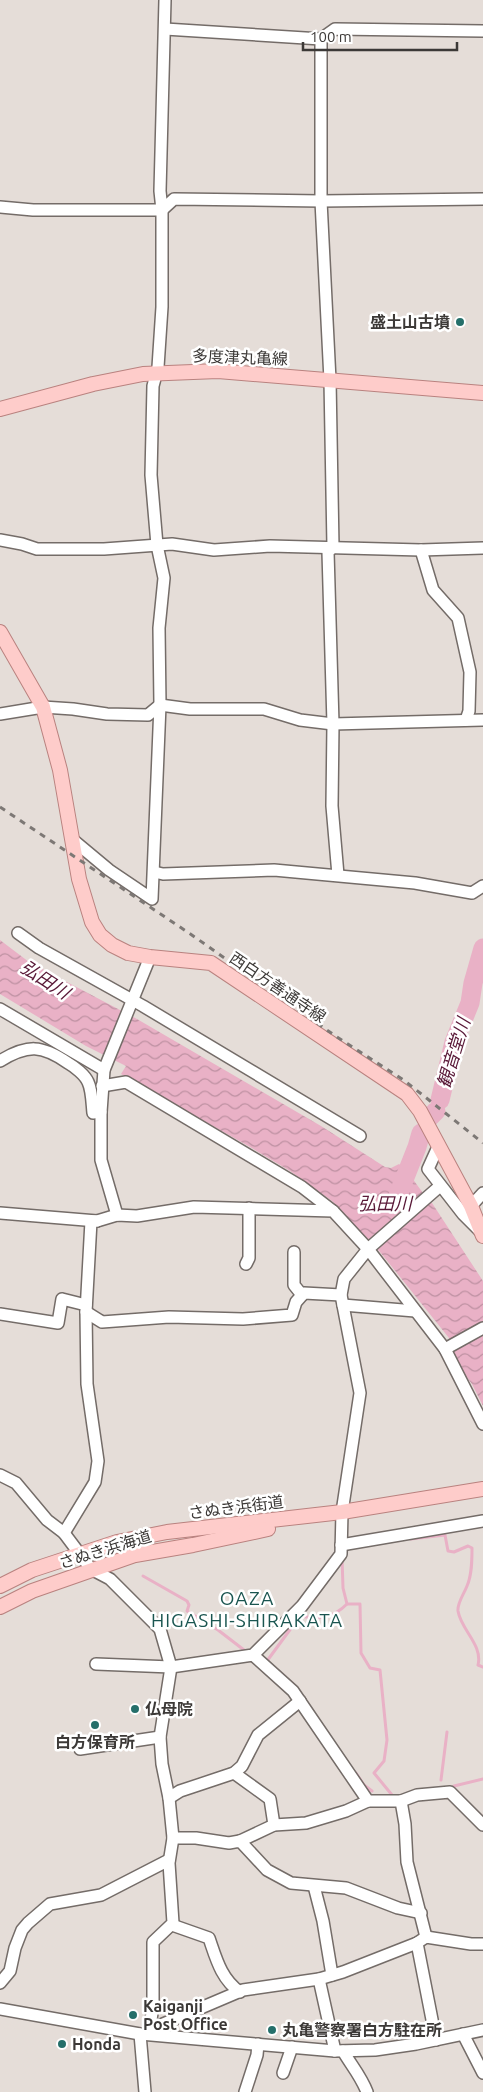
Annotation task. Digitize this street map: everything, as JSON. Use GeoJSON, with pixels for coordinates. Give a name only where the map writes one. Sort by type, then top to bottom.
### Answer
{"type":"FeatureCollection","features":[{"type":"Feature","properties":{"kind":"main road","name":"多度津丸亀線"},"geometry":{"type":"LineString","coordinates":[[0,409],[93,384],[143,374],[218,371],[483,393]]}},
{"type":"Feature","properties":{"kind":"main road","name":"西白方善通寺線"},"geometry":{"type":"LineString","coordinates":[[0,632],[43,707],[60,770],[79,879],[92,922],[100,935],[112,945],[128,953],[150,958],[211,963],[407,1094],[420,1111],[471,1206],[482,1234]]}},
{"type":"Feature","properties":{"kind":"main road","name":"さぬき浜街道"},"geometry":{"type":"LineString","coordinates":[[0,1586],[32,1570],[117,1542],[167,1532],[342,1512],[483,1489]]}},
{"type":"Feature","properties":{"kind":"main road","name":"さぬき浜海道"},"geometry":{"type":"LineString","coordinates":[[0,1607],[32,1591],[136,1555],[193,1545],[342,1512]]}},
{"type":"Feature","properties":{"kind":"street"},"geometry":{"type":"LineString","coordinates":[[73,840],[109,870],[152,899],[160,706],[159,628],[164,578],[157,546],[151,475],[153,386],[158,367],[162,307],[162,210],[160,191],[165,0]]}},
{"type":"Feature","properties":{"kind":"street"},"geometry":{"type":"LineString","coordinates":[[165,29],[321,39],[335,29],[483,31]]}},
{"type":"Feature","properties":{"kind":"street"},"geometry":{"type":"LineString","coordinates":[[321,39],[321,201],[330,380],[333,547],[328,552],[333,724],[332,806],[338,875]]}},
{"type":"Feature","properties":{"kind":"street"},"geometry":{"type":"LineString","coordinates":[[0,207],[33,210],[162,210],[174,199],[321,201],[483,199]]}},
{"type":"Feature","properties":{"kind":"street"},"geometry":{"type":"LineString","coordinates":[[0,540],[37,549],[104,549],[172,544],[214,550],[270,546],[421,550],[483,548]]}},
{"type":"Feature","properties":{"kind":"street"},"geometry":{"type":"LineString","coordinates":[[421,550],[433,590],[458,618],[470,672],[469,711],[466,720]]}},
{"type":"Feature","properties":{"kind":"street"},"geometry":{"type":"LineString","coordinates":[[0,714],[43,707],[107,714],[148,715],[160,706],[190,709],[264,709],[300,720],[333,724],[483,720]]}},
{"type":"Feature","properties":{"kind":"street"},"geometry":{"type":"LineString","coordinates":[[154,872],[163,874],[274,870],[338,875],[365,880],[415,883],[472,893],[483,886]]}},
{"type":"Feature","properties":{"kind":"street"},"geometry":{"type":"LineString","coordinates":[[18,933],[39,948],[132,1004],[306,1103],[360,1136]]}},
{"type":"Feature","properties":{"kind":"street"},"geometry":{"type":"LineString","coordinates":[[116,1215],[101,1160],[101,1112],[104,1070],[150,958]]}},
{"type":"Feature","properties":{"kind":"street"},"geometry":{"type":"LineString","coordinates":[[0,1009],[104,1070]]}},
{"type":"Feature","properties":{"kind":"street"},"geometry":{"type":"LineString","coordinates":[[0,1061],[12,1054],[27,1049],[50,1051],[72,1065],[88,1082],[93,1113],[101,1112]]}},
{"type":"Feature","properties":{"kind":"street"},"geometry":{"type":"LineString","coordinates":[[102,1086],[126,1082],[302,1187],[333,1211],[368,1250],[415,1311],[448,1348],[483,1424]]}},
{"type":"Feature","properties":{"kind":"street"},"geometry":{"type":"LineString","coordinates":[[438,1147],[428,1169],[463,1214],[482,1234]]}},
{"type":"Feature","properties":{"kind":"street"},"geometry":{"type":"LineString","coordinates":[[96,1664],[171,1667],[253,1655],[302,1606],[341,1554],[342,1512],[360,1393],[342,1300],[344,1279],[368,1250],[440,1186]]}},
{"type":"Feature","properties":{"kind":"street"},"geometry":{"type":"LineString","coordinates":[[471,1206],[483,1193]]}},
{"type":"Feature","properties":{"kind":"street"},"geometry":{"type":"LineString","coordinates":[[64,1532],[95,1482],[98,1461],[86,1384],[86,1309],[91,1221],[116,1215],[137,1216],[194,1207],[333,1211]]}},
{"type":"Feature","properties":{"kind":"street"},"geometry":{"type":"LineString","coordinates":[[246,1264],[249,1258],[249,1208]]}},
{"type":"Feature","properties":{"kind":"street"},"geometry":{"type":"LineString","coordinates":[[0,1213],[97,1221]]}},
{"type":"Feature","properties":{"kind":"street"},"geometry":{"type":"LineString","coordinates":[[294,1252],[294,1285],[302,1295]]}},
{"type":"Feature","properties":{"kind":"street"},"geometry":{"type":"LineString","coordinates":[[0,1315],[58,1323],[62,1299],[86,1309],[102,1322],[169,1317],[243,1319],[292,1315],[296,1302],[304,1293],[415,1311]]}},
{"type":"Feature","properties":{"kind":"street"},"geometry":{"type":"LineString","coordinates":[[448,1348],[483,1328]]}},
{"type":"Feature","properties":{"kind":"street"},"geometry":{"type":"LineString","coordinates":[[0,1474],[16,1483],[47,1520],[64,1532],[91,1569],[110,1579],[160,1629],[171,1667],[160,1737],[173,1838],[169,1860],[174,1923],[153,1942],[154,2006],[144,2034],[142,2091]]}},
{"type":"Feature","properties":{"kind":"street"},"geometry":{"type":"LineString","coordinates":[[341,1545],[483,1520]]}},
{"type":"Feature","properties":{"kind":"street"},"geometry":{"type":"LineString","coordinates":[[253,1655],[293,1691],[368,1801]]}},
{"type":"Feature","properties":{"kind":"street"},"geometry":{"type":"LineString","coordinates":[[169,1798],[180,1790],[234,1773],[242,1766],[258,1735],[300,1700]]}},
{"type":"Feature","properties":{"kind":"street"},"geometry":{"type":"LineString","coordinates":[[80,1749],[160,1737]]}},
{"type":"Feature","properties":{"kind":"street"},"geometry":{"type":"LineString","coordinates":[[234,1773],[270,1800],[274,1826]]}},
{"type":"Feature","properties":{"kind":"street"},"geometry":{"type":"LineString","coordinates":[[173,1838],[196,1838],[229,1844],[274,1826],[306,1823],[346,1811],[368,1801],[401,1801],[418,1795],[450,1792],[483,1825]]}},
{"type":"Feature","properties":{"kind":"street"},"geometry":{"type":"LineString","coordinates":[[401,1801],[405,1824],[407,1862],[421,1913],[422,1940],[436,2040]]}},
{"type":"Feature","properties":{"kind":"street"},"geometry":{"type":"LineString","coordinates":[[240,1841],[267,1870],[290,1883],[346,1888],[398,1908],[421,1913]]}},
{"type":"Feature","properties":{"kind":"street"},"geometry":{"type":"LineString","coordinates":[[0,1983],[10,1970],[15,1948],[22,1930],[50,1904],[101,1895],[169,1860]]}},
{"type":"Feature","properties":{"kind":"street"},"geometry":{"type":"LineString","coordinates":[[314,1886],[323,1921],[332,1975]]}},
{"type":"Feature","properties":{"kind":"street"},"geometry":{"type":"LineString","coordinates":[[172,1925],[209,1938],[222,1973],[230,1984],[240,1992]]}},
{"type":"Feature","properties":{"kind":"street"},"geometry":{"type":"LineString","coordinates":[[144,2034],[156,2027],[240,1992],[319,1979],[362,1966],[422,1940],[483,1944]]}},
{"type":"Feature","properties":{"kind":"street"},"geometry":{"type":"LineString","coordinates":[[319,1979],[339,2051],[362,2077],[367,2092]]}},
{"type":"Feature","properties":{"kind":"street"},"geometry":{"type":"LineString","coordinates":[[0,2009],[144,2034],[339,2051],[375,2050],[483,2030]]}},
{"type":"Feature","properties":{"kind":"street"},"geometry":{"type":"LineString","coordinates":[[463,2034],[483,2072]]}},
{"type":"Feature","properties":{"kind":"street"},"geometry":{"type":"LineString","coordinates":[[245,2092],[257,2055],[258,2044]]}},
{"type":"Feature","properties":{"kind":"street"},"geometry":{"type":"LineString","coordinates":[[283,2073],[292,2047]]}},
{"type":"Feature","properties":{"kind":"water","name":"弘田川"},"geometry":{"type":"Polygon","coordinates":[[[0,940],[29,962],[137,1019],[321,1126],[385,1167],[391,1168],[399,1164],[404,1168],[432,1203],[483,1281],[483,1406],[472,1384],[447,1352],[449,1338],[380,1252],[332,1201],[290,1171],[121,1074],[126,1066],[86,1046],[0,994],[0,940]]]}},
{"type":"Feature","properties":{"kind":"waterway","name":"観音堂川"},"geometry":{"type":"LineString","coordinates":[[440,1100],[454,1042],[470,1003],[473,983],[483,948]]}},
{"type":"Feature","properties":{"kind":"waterway","name":"観音堂川"},"geometry":{"type":"LineString","coordinates":[[430,1117],[436,1111]]}},
{"type":"Feature","properties":{"kind":"waterway","name":"観音堂川"},"geometry":{"type":"LineString","coordinates":[[398,1195],[421,1133]]}},
{"type":"Feature","properties":{"kind":"waterway"},"geometry":{"type":"LineString","coordinates":[[411,1539],[445,1535],[448,1551],[454,1552],[468,1546],[472,1548],[470,1577],[458,1611],[463,1625],[475,1644],[479,1658],[478,1665],[483,1667]]}},
{"type":"Feature","properties":{"kind":"waterway"},"geometry":{"type":"LineString","coordinates":[[342,1557],[343,1588],[347,1604],[360,1604],[361,1653],[370,1668],[380,1670],[387,1740],[384,1761],[374,1773],[392,1795]]}},
{"type":"Feature","properties":{"kind":"waterway"},"geometry":{"type":"LineString","coordinates":[[143,1576],[187,1601],[189,1605],[187,1611],[218,1630],[244,1650]]}},
{"type":"Feature","properties":{"kind":"waterway"},"geometry":{"type":"LineString","coordinates":[[269,1663],[267,1661],[300,1616],[325,1617],[342,1609],[347,1604]]}},
{"type":"Feature","properties":{"kind":"waterway"},"geometry":{"type":"LineString","coordinates":[[285,1677],[297,1688]]}},
{"type":"Feature","properties":{"kind":"waterway"},"geometry":{"type":"LineString","coordinates":[[441,1780],[447,1732]]}},
{"type":"Feature","properties":{"kind":"waterway"},"geometry":{"type":"LineString","coordinates":[[356,1773],[364,1785],[372,1791]]}},
{"type":"Feature","properties":{"kind":"waterway"},"geometry":{"type":"LineString","coordinates":[[454,1786],[483,1779]]}},
{"type":"Feature","properties":{"kind":"railway"},"geometry":{"type":"LineString","coordinates":[[0,807],[189,933],[334,1035],[405,1081],[483,1143]]}},
{"type":"Feature","properties":{"kind":"place","name":"盛土山古墳"},"geometry":{"type":"Point","coordinates":[460,322]}},
{"type":"Feature","properties":{"kind":"place","name":"仏母院"},"geometry":{"type":"Point","coordinates":[135,1709]}},
{"type":"Feature","properties":{"kind":"place","name":"白方保育所"},"geometry":{"type":"Point","coordinates":[95,1725]}},
{"type":"Feature","properties":{"kind":"place","name":"Kaiganji Post Office"},"geometry":{"type":"Point","coordinates":[133,2015]}},
{"type":"Feature","properties":{"kind":"place","name":"丸亀警察署白方駐在所"},"geometry":{"type":"Point","coordinates":[272,2030]}},
{"type":"Feature","properties":{"kind":"place","name":"Honda"},"geometry":{"type":"Point","coordinates":[62,2044]}},
{"type":"Feature","properties":{"kind":"district","name":"OAZA HIGASHI-SHIRAKATA"},"geometry":{"type":"Point","coordinates":[247,1609]}}]}
